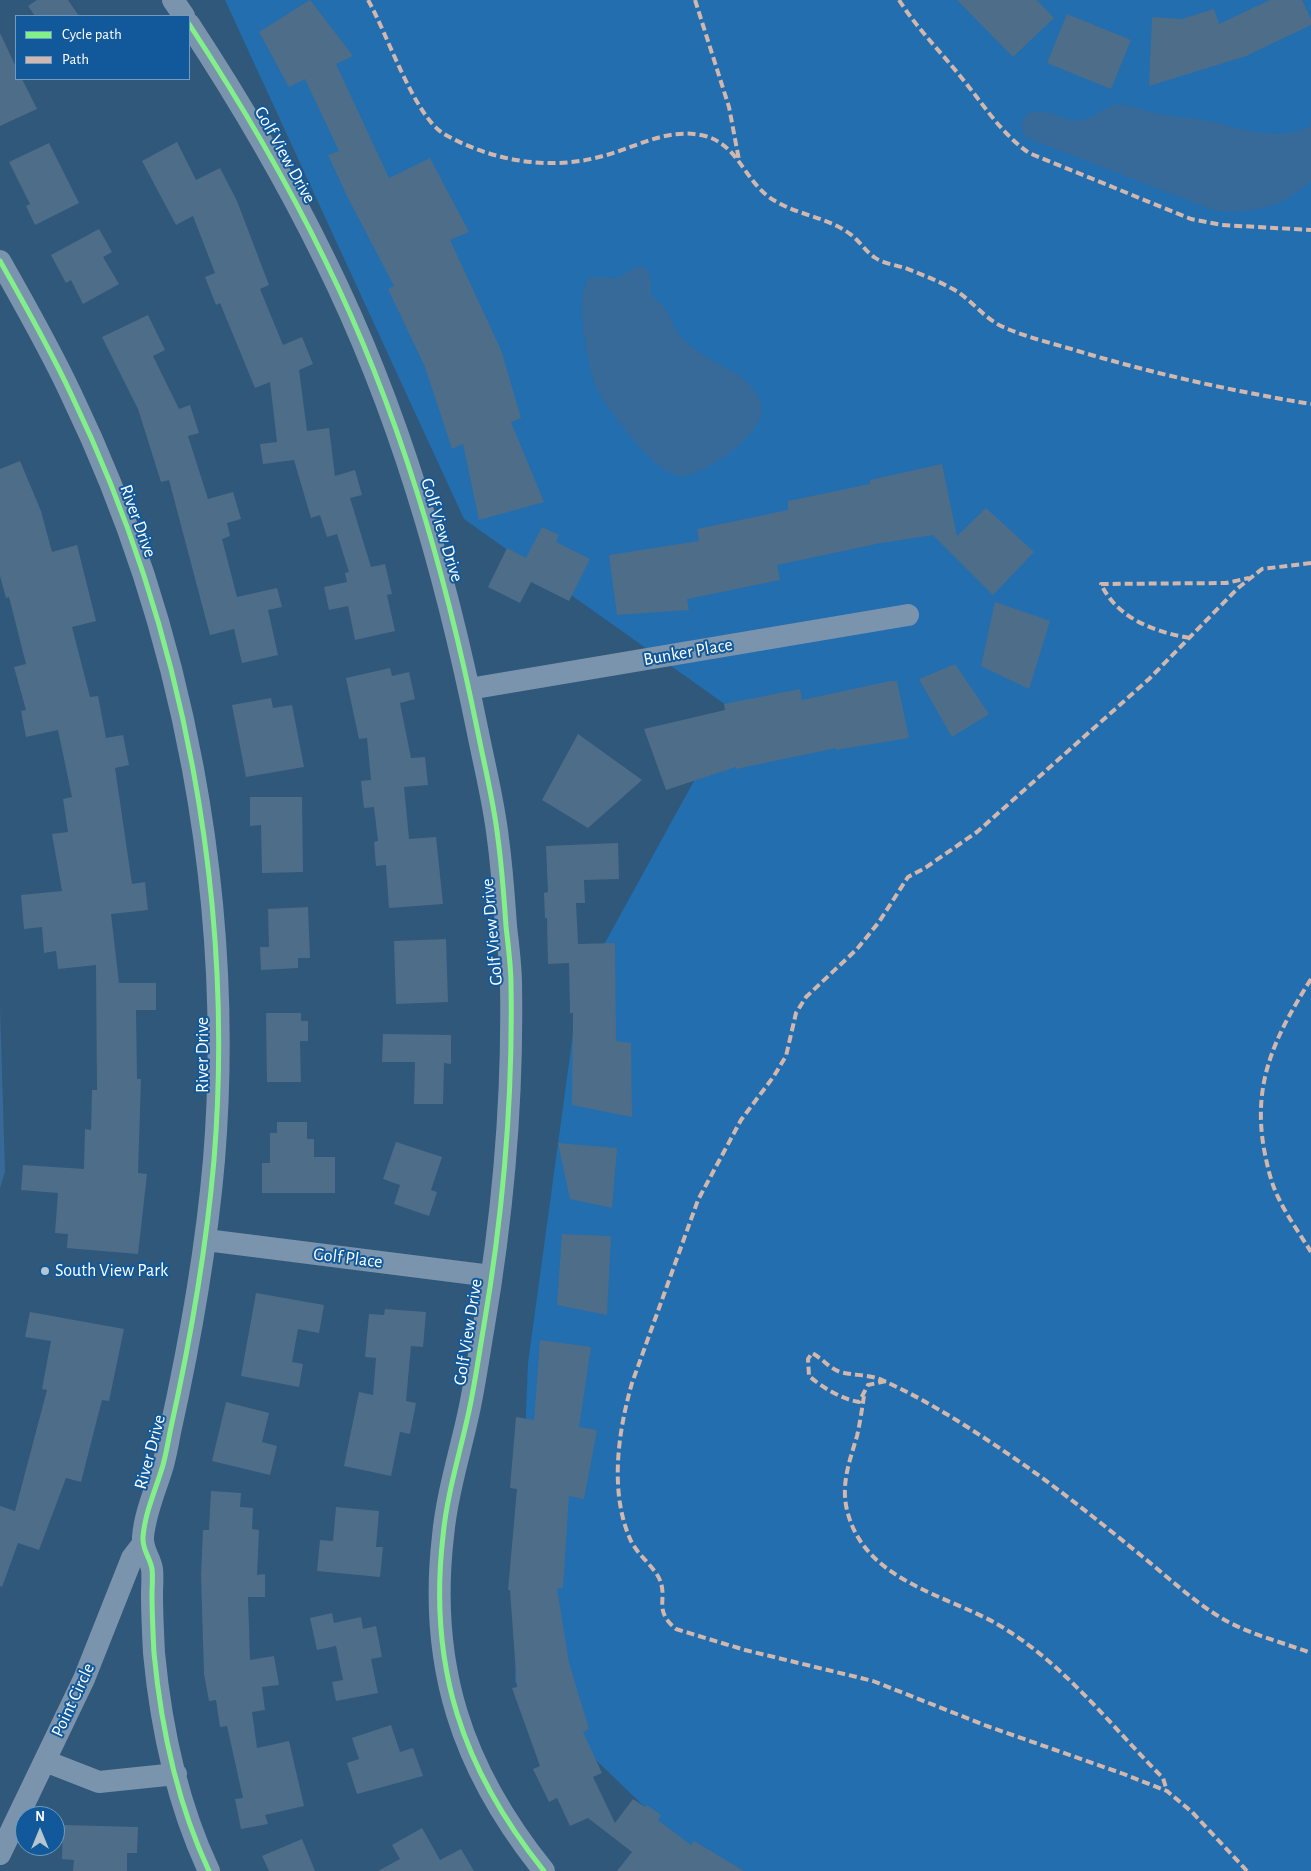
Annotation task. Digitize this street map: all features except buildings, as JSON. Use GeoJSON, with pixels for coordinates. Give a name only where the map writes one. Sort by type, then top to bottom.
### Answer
{"type":"FeatureCollection","features":[{"type":"Feature","properties":{"kind":"street"},"geometry":{"type":"LineString","coordinates":[[173,0],[183,15]]}},
{"type":"Feature","properties":{"kind":"street","name":"Golf View Drive"},"geometry":{"type":"LineString","coordinates":[[190,26],[237,98],[284,180],[327,264],[366,350],[400,438],[448,597],[469,689],[498,834],[511,981],[509,1129],[491,1276],[469,1410],[443,1530],[438,1581],[439,1616],[445,1666],[456,1716],[468,1748],[490,1794],[517,1837],[544,1871]]}},
{"type":"Feature","properties":{"kind":"street","name":"River Drive"},"geometry":{"type":"LineString","coordinates":[[0,261],[33,318],[72,396],[107,475],[137,557],[162,640],[183,724],[200,819],[210,896],[216,983],[218,1070],[214,1156],[206,1240],[192,1329],[163,1465],[145,1517],[142,1545],[152,1568],[152,1627],[157,1685],[184,1807],[208,1871]]}},
{"type":"Feature","properties":{"kind":"street","name":"Bunker Place"},"geometry":{"type":"LineString","coordinates":[[469,689],[908,615]]}},
{"type":"Feature","properties":{"kind":"street","name":"Golf Place"},"geometry":{"type":"LineString","coordinates":[[206,1240],[491,1276]]}},
{"type":"Feature","properties":{"kind":"street","name":"Point Circle"},"geometry":{"type":"LineString","coordinates":[[0,1854],[84,1679],[132,1558],[142,1545]]}},
{"type":"Feature","properties":{"kind":"street"},"geometry":{"type":"LineString","coordinates":[[45,1760],[99,1782],[176,1774]]}},
{"type":"Feature","properties":{"kind":"shaded area"},"geometry":{"type":"Polygon","coordinates":[[[225,0],[1311,0],[1311,1871],[711,1871],[515,1682],[528,1363],[579,990],[733,710],[464,519],[225,0]]]}},
{"type":"Feature","properties":{"kind":"shaded area"},"geometry":{"type":"Polygon","coordinates":[[[1115,104],[1269,134],[1297,131],[1311,126],[1311,181],[1289,197],[1267,207],[1243,211],[1216,211],[1025,137],[1021,126],[1027,113],[1046,112],[1072,120],[1083,120],[1115,104]]]}},
{"type":"Feature","properties":{"kind":"shaded area"},"geometry":{"type":"Polygon","coordinates":[[[637,267],[645,267],[647,270],[651,280],[650,295],[663,306],[676,330],[686,342],[748,383],[761,403],[761,414],[756,426],[746,438],[719,460],[705,469],[691,474],[681,476],[670,473],[645,453],[600,395],[592,376],[582,319],[585,285],[589,277],[617,278],[637,267]]]}},
{"type":"Feature","properties":{"kind":"shaded area"},"geometry":{"type":"Polygon","coordinates":[[[0,1007],[5,1172],[0,1188],[0,1007]]]}},
{"type":"Feature","properties":{"kind":"marked path"},"geometry":{"type":"LineString","coordinates":[[368,0],[402,73],[422,110],[444,134],[480,151],[519,160],[559,163],[599,157],[649,140],[675,134],[701,135],[723,145],[769,197],[789,208],[841,228],[853,236],[877,259],[905,268],[951,288],[964,296],[999,325],[1048,342],[1165,374],[1223,388],[1311,404]]}},
{"type":"Feature","properties":{"kind":"marked path"},"geometry":{"type":"LineString","coordinates":[[695,0],[729,107],[739,160]]}},
{"type":"Feature","properties":{"kind":"marked path"},"geometry":{"type":"LineString","coordinates":[[899,0],[914,22],[957,72],[994,120],[1029,153],[1191,219],[1222,225],[1311,230]]}},
{"type":"Feature","properties":{"kind":"marked path"},"geometry":{"type":"LineString","coordinates":[[1247,1871],[1192,1812],[1167,1791],[987,1726],[873,1681],[745,1650],[676,1629],[665,1616],[662,1604],[662,1585],[659,1578],[634,1546],[624,1522],[620,1503],[618,1462],[623,1422],[632,1383],[698,1200],[741,1120],[774,1076],[786,1056],[796,1013],[806,997],[857,949],[879,922],[908,877],[925,868],[977,832],[1149,679],[1238,588],[1262,569],[1311,563]]}},
{"type":"Feature","properties":{"kind":"marked path"},"geometry":{"type":"LineString","coordinates":[[1190,638],[1163,632],[1138,622],[1117,606],[1101,584],[1226,583],[1249,578]]}},
{"type":"Feature","properties":{"kind":"marked path"},"geometry":{"type":"LineString","coordinates":[[1311,979],[1278,1039],[1264,1080],[1261,1102],[1264,1149],[1271,1180],[1285,1211],[1311,1252]]}},
{"type":"Feature","properties":{"kind":"marked path"},"geometry":{"type":"LineString","coordinates":[[886,1381],[868,1385],[859,1402],[832,1392],[809,1376],[808,1359],[812,1353],[840,1372],[868,1376],[884,1381],[901,1389],[950,1416],[1047,1481],[1212,1612],[1244,1630],[1311,1653]]}},
{"type":"Feature","properties":{"kind":"marked path"},"geometry":{"type":"LineString","coordinates":[[864,1396],[857,1436],[845,1484],[848,1514],[858,1537],[872,1555],[890,1570],[910,1583],[997,1624],[1021,1639],[1065,1675],[1163,1778],[1167,1791]]}},
{"type":"Feature","properties":{"kind":"cycle path"},"geometry":{"type":"LineString","coordinates":[[190,26],[226,81],[294,199],[325,260],[375,374],[397,433],[435,551],[451,611],[492,799],[501,861],[510,970],[511,1027],[508,1113],[497,1241],[491,1283],[471,1400],[445,1520],[440,1584],[441,1629],[447,1672],[457,1714],[472,1754],[492,1794],[516,1833],[544,1871]]}},
{"type":"Feature","properties":{"kind":"cycle path"},"geometry":{"type":"LineString","coordinates":[[0,261],[71,394],[110,483],[144,576],[171,671],[193,768],[208,866],[216,964],[219,1062],[214,1160],[207,1229],[191,1331],[165,1457],[148,1510],[143,1537],[152,1569],[154,1653],[166,1737],[179,1792],[209,1871]]}},
{"type":"Feature","properties":{"kind":"place","name":"South View Park"},"geometry":{"type":"Point","coordinates":[45,1271]}}]}
